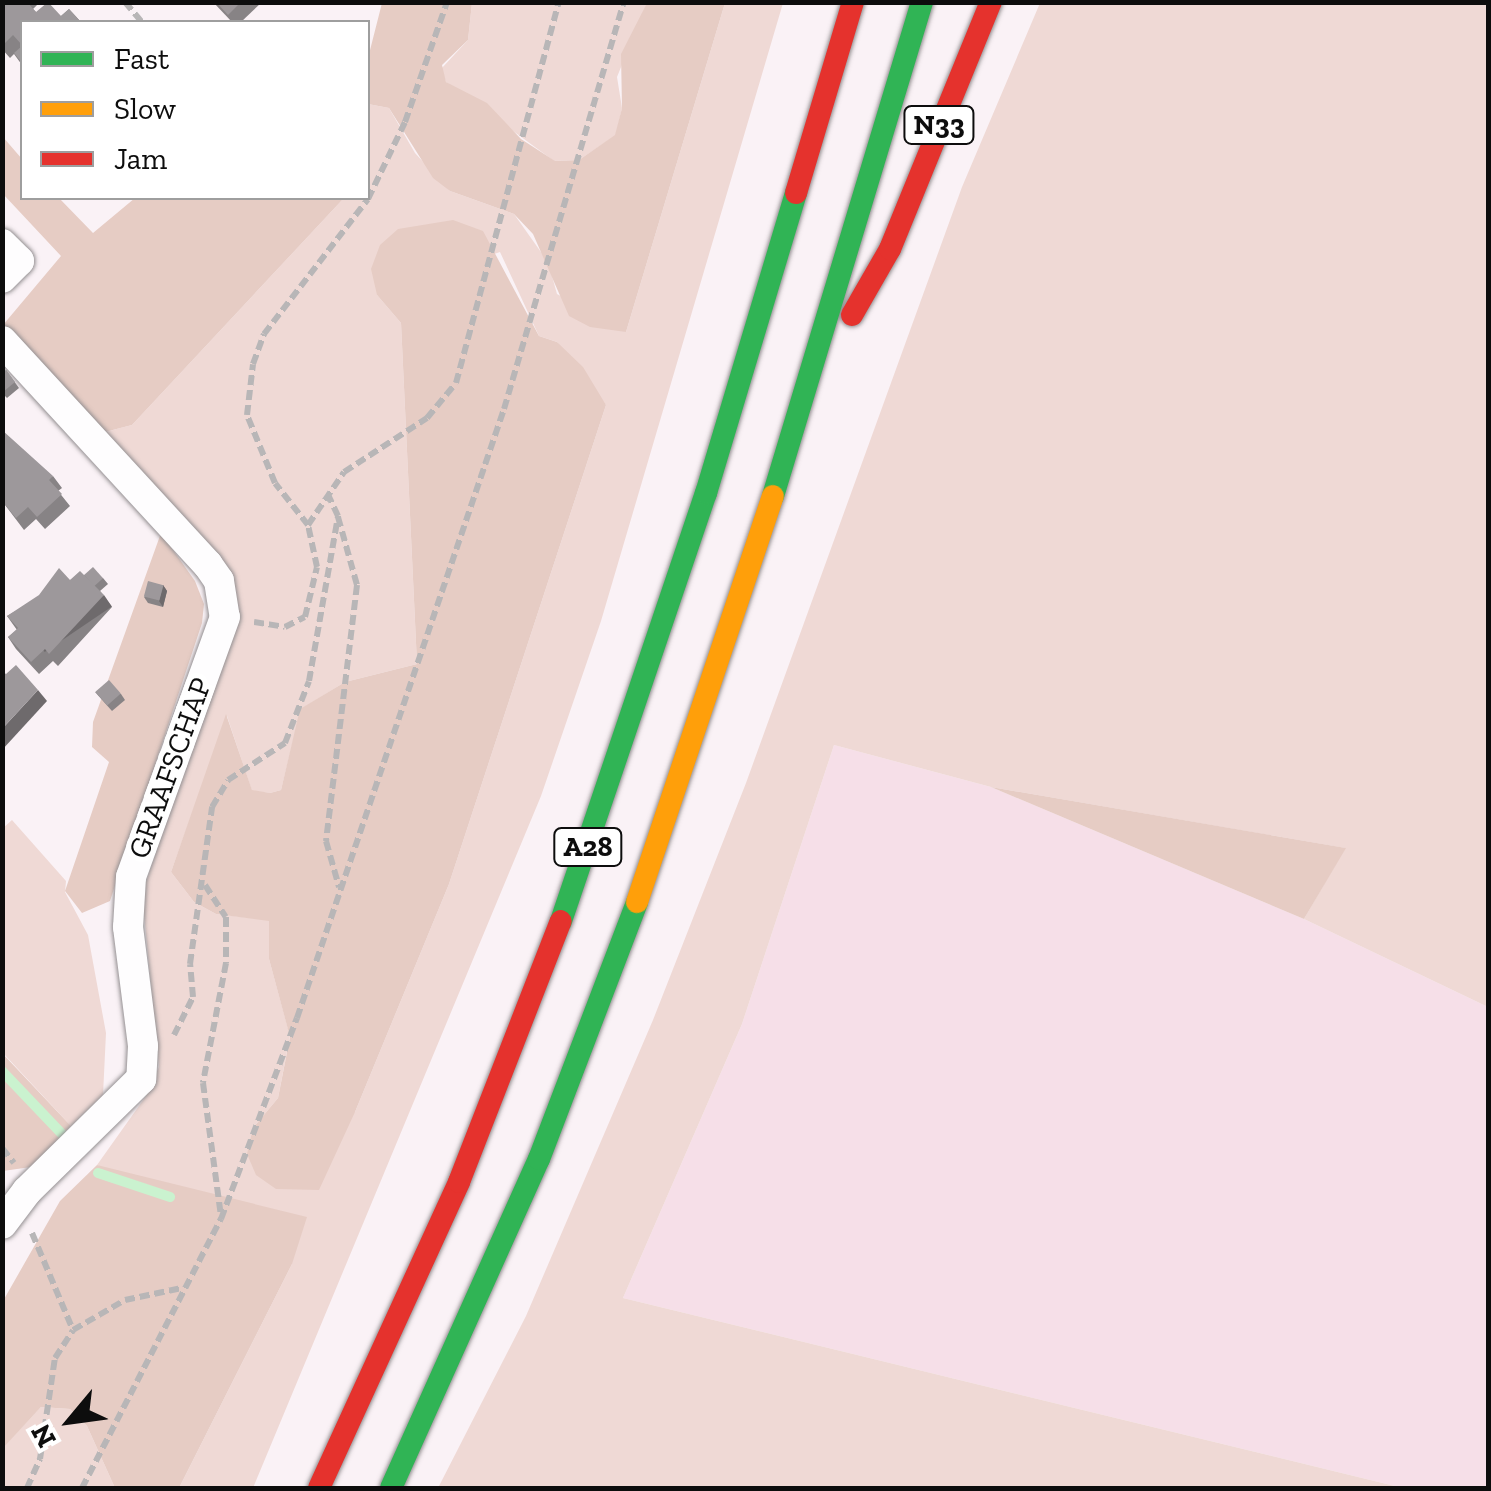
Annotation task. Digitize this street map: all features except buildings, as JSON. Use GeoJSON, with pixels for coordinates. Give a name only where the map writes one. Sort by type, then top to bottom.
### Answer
{"type":"FeatureCollection","features":[{"type":"Feature","properties":{"kind":"highway"},"geometry":{"type":"LineString","coordinates":[[799,184],[839,2]]}},
{"type":"Feature","properties":{"kind":"highway","name":"A28"},"geometry":{"type":"LineString","coordinates":[[319,1488],[458,1182],[576,882],[700,512],[852,2]]}},
{"type":"Feature","properties":{"kind":"highway","name":"A28"},"geometry":{"type":"LineString","coordinates":[[391,1488],[540,1159],[662,834],[806,396],[922,2]]}},
{"type":"Feature","properties":{"kind":"highway","name":"N33"},"geometry":{"type":"LineString","coordinates":[[806,396],[890,248],[991,2]]}},
{"type":"Feature","properties":{"kind":"street"},"geometry":{"type":"LineString","coordinates":[[2,244],[18,262],[2,278]]}},
{"type":"Feature","properties":{"kind":"street"},"geometry":{"type":"LineString","coordinates":[[2,340],[208,565],[219,581],[225,617]]}},
{"type":"Feature","properties":{"kind":"street","name":"GRAAFSCHAP"},"geometry":{"type":"LineString","coordinates":[[2,1224],[22,1198],[141,1079],[144,1046],[128,927],[131,878],[225,617]]}},
{"type":"Feature","properties":{"kind":"path"},"geometry":{"type":"LineString","coordinates":[[370,192],[448,2]]}},
{"type":"Feature","properties":{"kind":"path"},"geometry":{"type":"LineString","coordinates":[[308,525],[358,460],[427,418],[456,383],[559,2]]}},
{"type":"Feature","properties":{"kind":"path"},"geometry":{"type":"LineString","coordinates":[[82,1488],[221,1218],[405,712],[504,409],[624,2]]}},
{"type":"Feature","properties":{"kind":"path"},"geometry":{"type":"LineString","coordinates":[[370,169],[382,169]]}},
{"type":"Feature","properties":{"kind":"path"},"geometry":{"type":"LineString","coordinates":[[225,617],[285,627],[305,618],[317,567],[308,525],[268,466],[247,415],[246,390],[264,334],[349,231],[366,200]]}},
{"type":"Feature","properties":{"kind":"path"},"geometry":{"type":"LineString","coordinates":[[328,495],[338,516],[356,585],[326,842],[339,887]]}},
{"type":"Feature","properties":{"kind":"path"},"geometry":{"type":"LineString","coordinates":[[171,1047],[193,997],[190,964],[205,885],[208,823],[219,792],[291,734],[308,682],[338,516]]}},
{"type":"Feature","properties":{"kind":"path"},"geometry":{"type":"LineString","coordinates":[[205,885],[223,906],[227,940],[204,1083],[221,1218]]}},
{"type":"Feature","properties":{"kind":"path"},"geometry":{"type":"LineString","coordinates":[[22,1198],[44,1272],[73,1330]]}},
{"type":"Feature","properties":{"kind":"path"},"geometry":{"type":"LineString","coordinates":[[27,1488],[40,1459],[55,1358],[73,1330],[126,1300],[182,1288]]}},
{"type":"Feature","properties":{"kind":"shaded area"},"geometry":{"type":"Polygon","coordinates":[[[382,3],[472,3],[468,40],[442,65],[446,82],[487,103],[521,139],[555,161],[579,160],[615,135],[622,108],[621,54],[647,3],[725,3],[626,332],[590,327],[569,316],[533,234],[514,214],[450,191],[433,178],[389,108],[370,104],[370,50],[382,3]]]}},
{"type":"Feature","properties":{"kind":"shaded area"},"geometry":{"type":"Polygon","coordinates":[[[472,3],[647,3],[617,77],[622,108],[616,135],[579,160],[554,161],[446,82],[441,69],[468,40],[472,3]]]}},
{"type":"Feature","properties":{"kind":"shaded area"},"geometry":{"type":"Polygon","coordinates":[[[725,3],[783,3],[601,621],[541,796],[253,1488],[179,1488],[292,1264],[97,1165],[146,1096],[159,1067],[142,894],[232,625],[105,432],[132,425],[342,200],[370,200],[370,104],[389,108],[415,153],[450,191],[514,214],[548,262],[557,294],[626,332],[725,3]],[[500,252],[377,295],[401,323],[417,664],[345,682],[301,709],[281,790],[252,791],[227,716],[171,872],[194,902],[216,914],[269,920],[269,959],[290,1036],[278,1098],[253,1128],[355,1112],[449,884],[606,405],[557,342],[539,336],[500,252]]]}},
{"type":"Feature","properties":{"kind":"shaded area"},"geometry":{"type":"Polygon","coordinates":[[[1040,3],[1488,3],[1488,1007],[1304,919],[1345,848],[991,787],[834,745],[742,1024],[623,1298],[1403,1488],[438,1488],[526,1316],[653,1020],[746,783],[962,187],[1040,3]]]}},
{"type":"Feature","properties":{"kind":"shaded area"},"geometry":{"type":"Polygon","coordinates":[[[3,137],[20,157],[20,200],[61,200],[93,233],[133,200],[342,200],[132,425],[105,432],[3,325],[61,256],[3,194],[3,137]]]}},
{"type":"Feature","properties":{"kind":"shaded area"},"geometry":{"type":"Polygon","coordinates":[[[453,220],[483,231],[539,336],[557,342],[583,367],[606,405],[449,884],[355,1112],[319,1190],[276,1189],[256,1175],[247,1154],[253,1128],[278,1098],[290,1037],[269,959],[269,921],[216,914],[194,902],[171,872],[226,714],[252,790],[270,793],[281,790],[300,709],[345,682],[417,664],[401,323],[377,295],[371,269],[380,245],[398,229],[453,220]]]}},
{"type":"Feature","properties":{"kind":"shaded area"},"geometry":{"type":"Polygon","coordinates":[[[161,533],[195,581],[204,604],[202,623],[110,901],[82,913],[65,891],[109,762],[92,747],[93,722],[161,533]]]}},
{"type":"Feature","properties":{"kind":"shaded area"},"geometry":{"type":"Polygon","coordinates":[[[834,745],[991,787],[1304,919],[1488,1007],[1488,1488],[1403,1488],[623,1298],[742,1024],[834,745]]]}},
{"type":"Feature","properties":{"kind":"shaded area"},"geometry":{"type":"Polygon","coordinates":[[[991,787],[1346,848],[1304,919],[991,787]]]}},
{"type":"Feature","properties":{"kind":"shaded area"},"geometry":{"type":"Polygon","coordinates":[[[12,820],[66,881],[65,892],[88,935],[106,1033],[103,1095],[71,1126],[3,1053],[2,829],[12,820]]]}},
{"type":"Feature","properties":{"kind":"shaded area"},"geometry":{"type":"Polygon","coordinates":[[[2,1053],[71,1126],[31,1167],[3,1171],[2,1053]]]}},
{"type":"Feature","properties":{"kind":"shaded area"},"geometry":{"type":"Polygon","coordinates":[[[97,1165],[307,1217],[292,1264],[179,1488],[115,1488],[87,1426],[70,1409],[41,1407],[3,1448],[3,1301],[60,1201],[97,1165]]]}},
{"type":"Feature","properties":{"kind":"shaded area"},"geometry":{"type":"Polygon","coordinates":[[[41,1407],[70,1409],[87,1426],[115,1488],[3,1488],[2,1448],[41,1407]]]}},
{"type":"Feature","properties":{"kind":"waterway"},"geometry":{"type":"LineString","coordinates":[[2,1071],[61,1133]]}},
{"type":"Feature","properties":{"kind":"waterway"},"geometry":{"type":"LineString","coordinates":[[98,1173],[170,1197]]}},
{"type":"Feature","properties":{"kind":"traffic: fast"},"geometry":{"type":"LineString","coordinates":[[773,496],[922,2]]}},
{"type":"Feature","properties":{"kind":"traffic: fast"},"geometry":{"type":"LineString","coordinates":[[561,921],[706,493],[796,193]]}},
{"type":"Feature","properties":{"kind":"traffic: fast"},"geometry":{"type":"LineString","coordinates":[[391,1488],[539,1159],[637,902]]}},
{"type":"Feature","properties":{"kind":"traffic: slow"},"geometry":{"type":"LineString","coordinates":[[637,902],[773,496]]}},
{"type":"Feature","properties":{"kind":"traffic: jam"},"geometry":{"type":"LineString","coordinates":[[796,193],[853,2]]}},
{"type":"Feature","properties":{"kind":"traffic: jam"},"geometry":{"type":"LineString","coordinates":[[852,315],[890,249],[991,2]]}},
{"type":"Feature","properties":{"kind":"traffic: jam"},"geometry":{"type":"LineString","coordinates":[[319,1488],[459,1182],[561,921]]}}]}
